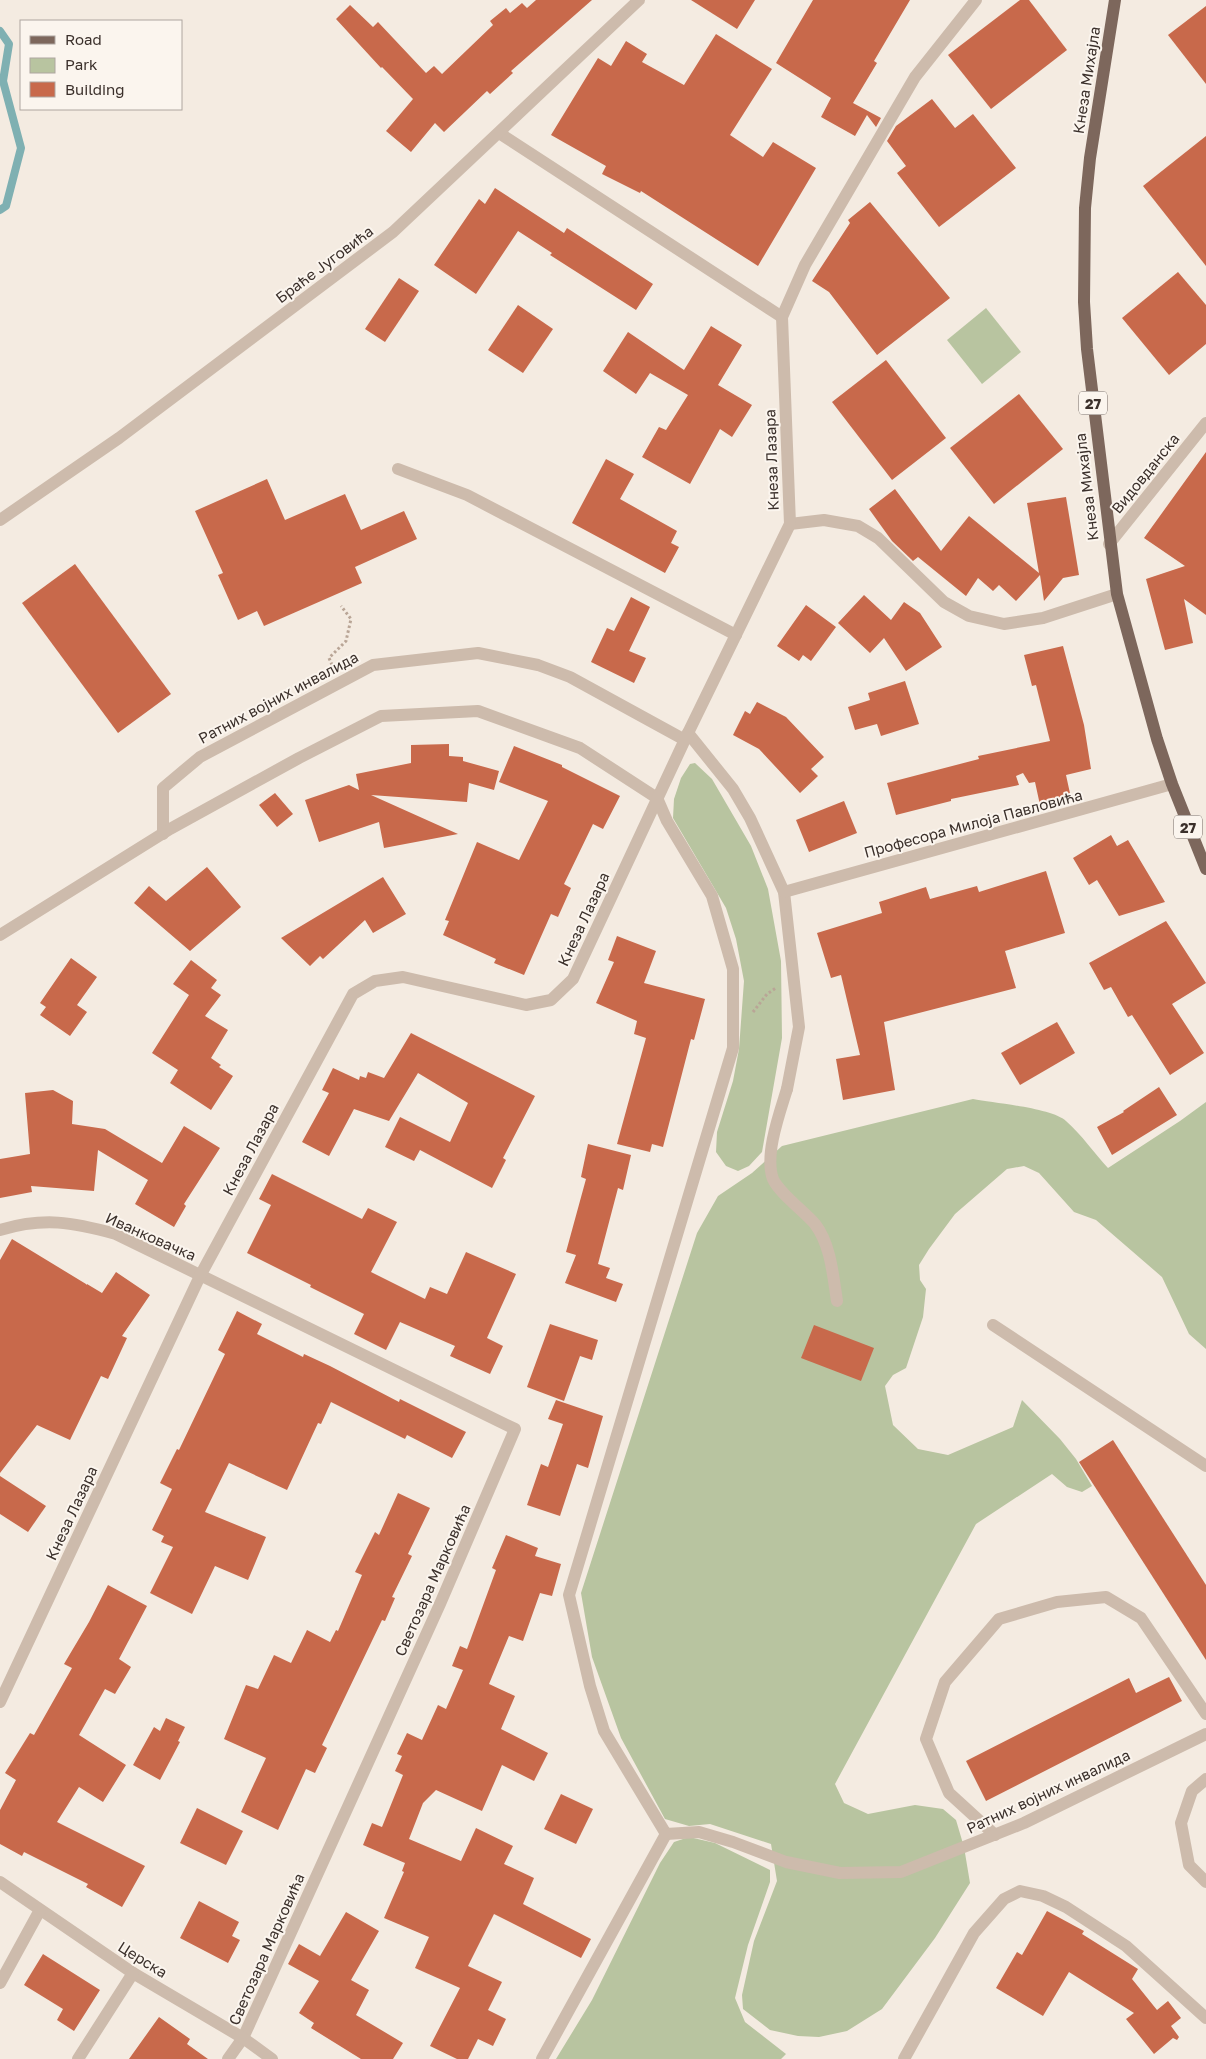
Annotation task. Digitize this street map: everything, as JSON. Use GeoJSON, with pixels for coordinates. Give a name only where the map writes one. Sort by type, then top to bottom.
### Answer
{"type":"FeatureCollection","features":[{"type":"Feature","properties":{"kind":"main road","name":"Кнеза Михајла"},"geometry":{"type":"LineString","coordinates":[[1115,0],[1090,158],[1085,208],[1083,261],[1087,349],[1109,544],[1117,594],[1157,739],[1172,784],[1206,869]]}},
{"type":"Feature","properties":{"kind":"street","name":"Браће Југовића"},"geometry":{"type":"LineString","coordinates":[[0,520],[120,438],[393,232],[640,0]]}},
{"type":"Feature","properties":{"kind":"street","name":"Кнеза Лазара"},"geometry":{"type":"LineString","coordinates":[[0,1702],[200,1276],[353,994],[375,981],[402,977],[526,1005],[552,1000],[573,979],[657,798],[790,524],[782,317],[805,265],[915,76],[976,0]]}},
{"type":"Feature","properties":{"kind":"street"},"geometry":{"type":"LineString","coordinates":[[499,133],[782,317]]}},
{"type":"Feature","properties":{"kind":"street","name":"Видовданска"},"geometry":{"type":"LineString","coordinates":[[1109,544],[1206,423]]}},
{"type":"Feature","properties":{"kind":"street"},"geometry":{"type":"LineString","coordinates":[[398,469],[467,495],[736,635]]}},
{"type":"Feature","properties":{"kind":"street"},"geometry":{"type":"LineString","coordinates":[[790,524],[824,520],[858,526],[878,538],[944,602],[969,616],[1004,624],[1043,618],[1117,594]]}},
{"type":"Feature","properties":{"kind":"street","name":"Ратних војних инвалида"},"geometry":{"type":"LineString","coordinates":[[164,834],[163,788],[200,757],[373,665],[478,653],[538,665],[570,676],[687,737],[733,789],[750,818],[784,892],[799,1027],[770,1152],[773,1179],[791,1201],[816,1225],[830,1254],[837,1301]]}},
{"type":"Feature","properties":{"kind":"street"},"geometry":{"type":"LineString","coordinates":[[0,935],[164,834],[299,758],[381,716],[478,711],[580,748],[657,798],[667,821],[712,896],[733,969],[733,1048],[569,1595],[590,1686],[604,1731],[666,1834],[542,2059]]}},
{"type":"Feature","properties":{"kind":"street","name":"Професора Милоја Павловића"},"geometry":{"type":"LineString","coordinates":[[784,892],[1172,784]]}},
{"type":"Feature","properties":{"kind":"street","name":"Иванковачка"},"geometry":{"type":"LineString","coordinates":[[0,1230],[17,1225],[42,1222],[81,1224],[116,1234],[200,1276]]}},
{"type":"Feature","properties":{"kind":"street","name":"Светозара Марковића"},"geometry":{"type":"LineString","coordinates":[[200,1276],[515,1429],[440,1604],[243,2038],[228,2059]]}},
{"type":"Feature","properties":{"kind":"street"},"geometry":{"type":"LineString","coordinates":[[993,1325],[1206,1466]]}},
{"type":"Feature","properties":{"kind":"street"},"geometry":{"type":"LineString","coordinates":[[995,1835],[949,1793],[926,1739],[944,1682],[999,1619],[1057,1602],[1106,1597],[1141,1618],[1206,1714]]}},
{"type":"Feature","properties":{"kind":"street","name":"Ратних војних инвалида"},"geometry":{"type":"LineString","coordinates":[[666,1834],[699,1832],[733,1842],[786,1862],[840,1873],[901,1872],[1024,1823],[1206,1734]]}},
{"type":"Feature","properties":{"kind":"street"},"geometry":{"type":"LineString","coordinates":[[1206,1779],[1192,1791],[1181,1823],[1189,1865],[1206,1882]]}},
{"type":"Feature","properties":{"kind":"street","name":"Церска"},"geometry":{"type":"LineString","coordinates":[[0,1882],[133,1973],[243,2038],[272,2059]]}},
{"type":"Feature","properties":{"kind":"street"},"geometry":{"type":"LineString","coordinates":[[904,2059],[974,1933],[1004,1899],[1020,1891],[1043,1896],[1126,1946],[1206,2018]]}},
{"type":"Feature","properties":{"kind":"street"},"geometry":{"type":"LineString","coordinates":[[0,1983],[40,1910]]}},
{"type":"Feature","properties":{"kind":"street"},"geometry":{"type":"LineString","coordinates":[[78,2059],[133,1973]]}},
{"type":"Feature","properties":{"kind":"path"},"geometry":{"type":"LineString","coordinates":[[338,682],[329,658],[346,641],[351,619],[341,606]]}},
{"type":"Feature","properties":{"kind":"path"},"geometry":{"type":"LineString","coordinates":[[733,1038],[767,994],[793,975]]}},
{"type":"Feature","properties":{"kind":"green space"},"geometry":{"type":"Polygon","coordinates":[[[986,308],[1021,352],[982,384],[947,340],[986,308]]]}},
{"type":"Feature","properties":{"kind":"green space"},"geometry":{"type":"Polygon","coordinates":[[[695,763],[712,779],[751,846],[768,889],[781,961],[782,1038],[762,1152],[749,1166],[738,1171],[726,1166],[716,1152],[717,1132],[733,1081],[739,1049],[744,981],[736,939],[726,908],[673,818],[674,799],[681,778],[690,764],[695,763]]]}},
{"type":"Feature","properties":{"kind":"green space"},"geometry":{"type":"Polygon","coordinates":[[[973,1099],[1036,1109],[1059,1116],[1077,1132],[1108,1168],[1206,1102],[1206,1349],[1189,1334],[1162,1277],[1096,1220],[1074,1212],[1039,1173],[1024,1166],[1007,1169],[955,1214],[919,1265],[920,1280],[926,1289],[923,1317],[906,1368],[893,1375],[885,1386],[893,1425],[918,1449],[948,1455],[1013,1427],[1022,1400],[1060,1439],[1076,1459],[1092,1486],[1082,1492],[1067,1487],[1052,1474],[976,1524],[835,1784],[844,1803],[868,1814],[915,1805],[943,1809],[956,1820],[964,1847],[970,1883],[935,1938],[882,2009],[847,2031],[819,2037],[798,2036],[770,2030],[743,2009],[742,1995],[754,1941],[777,1881],[771,1844],[710,1824],[689,1826],[665,1819],[621,1738],[592,1657],[581,1593],[697,1233],[718,1196],[752,1173],[782,1146],[973,1099]]]}},
{"type":"Feature","properties":{"kind":"green space"},"geometry":{"type":"Polygon","coordinates":[[[689,1837],[715,1843],[770,1870],[770,1882],[748,1945],[735,1998],[745,2022],[786,2054],[781,2059],[556,2059],[592,2000],[660,1863],[674,1842],[689,1837]]]}},
{"type":"Feature","properties":{"kind":"building"},"geometry":{"type":"Polygon","coordinates":[[[536,0],[592,0],[511,71],[513,73],[490,94],[487,91],[444,132],[435,123],[411,152],[386,131],[413,99],[381,68],[336,19],[350,5],[373,27],[378,22],[426,73],[434,66],[442,74],[493,25],[490,21],[506,8],[510,13],[522,3],[527,8],[536,0]]]}},
{"type":"Feature","properties":{"kind":"building"},"geometry":{"type":"Polygon","coordinates":[[[691,0],[755,0],[737,29],[691,0]]]}},
{"type":"Feature","properties":{"kind":"building"},"geometry":{"type":"Polygon","coordinates":[[[813,0],[910,0],[874,61],[877,63],[853,103],[881,118],[876,127],[867,115],[855,136],[821,117],[831,98],[776,63],[813,0]]]}},
{"type":"Feature","properties":{"kind":"building"},"geometry":{"type":"Polygon","coordinates":[[[1020,0],[1029,0],[1067,50],[991,109],[948,55],[1020,0]]]}},
{"type":"Feature","properties":{"kind":"building"},"geometry":{"type":"Polygon","coordinates":[[[1206,6],[1206,84],[1168,35],[1206,6]]]}},
{"type":"Feature","properties":{"kind":"building"},"geometry":{"type":"Polygon","coordinates":[[[716,34],[772,69],[730,135],[763,157],[773,142],[816,168],[758,266],[641,191],[640,193],[602,174],[606,166],[551,135],[598,58],[611,66],[626,41],[647,54],[642,62],[684,85],[716,34]]]}},
{"type":"Feature","properties":{"kind":"building"},"geometry":{"type":"Polygon","coordinates":[[[932,99],[955,128],[973,114],[1016,168],[939,227],[897,173],[906,166],[887,141],[896,126],[932,99]]]}},
{"type":"Feature","properties":{"kind":"building"},"geometry":{"type":"Polygon","coordinates":[[[1206,136],[1206,266],[1143,186],[1206,136]]]}},
{"type":"Feature","properties":{"kind":"building"},"geometry":{"type":"Polygon","coordinates":[[[495,188],[564,233],[567,228],[653,284],[636,310],[550,255],[552,253],[518,231],[476,294],[434,265],[479,199],[485,204],[495,188]]]}},
{"type":"Feature","properties":{"kind":"building"},"geometry":{"type":"Polygon","coordinates":[[[870,202],[950,298],[877,355],[829,292],[812,281],[850,223],[848,220],[870,202]]]}},
{"type":"Feature","properties":{"kind":"building"},"geometry":{"type":"Polygon","coordinates":[[[1178,272],[1206,305],[1206,344],[1169,375],[1122,318],[1178,272]]]}},
{"type":"Feature","properties":{"kind":"building"},"geometry":{"type":"Polygon","coordinates":[[[399,278],[419,291],[385,342],[365,329],[399,278]]]}},
{"type":"Feature","properties":{"kind":"building"},"geometry":{"type":"Polygon","coordinates":[[[518,305],[553,329],[523,373],[488,350],[518,305]]]}},
{"type":"Feature","properties":{"kind":"building"},"geometry":{"type":"Polygon","coordinates":[[[711,326],[742,345],[718,385],[752,405],[732,437],[720,429],[690,484],[642,457],[659,427],[666,430],[688,395],[650,373],[636,394],[603,371],[628,332],[684,370],[711,326]]]}},
{"type":"Feature","properties":{"kind":"building"},"geometry":{"type":"Polygon","coordinates":[[[886,360],[946,438],[892,480],[832,402],[886,360]]]}},
{"type":"Feature","properties":{"kind":"building"},"geometry":{"type":"Polygon","coordinates":[[[1019,394],[1063,449],[994,504],[950,448],[1019,394]]]}},
{"type":"Feature","properties":{"kind":"building"},"geometry":{"type":"Polygon","coordinates":[[[1206,452],[1206,615],[1184,599],[1193,643],[1165,650],[1146,579],[1185,566],[1144,538],[1206,452]]]}},
{"type":"Feature","properties":{"kind":"building"},"geometry":{"type":"Polygon","coordinates":[[[606,459],[634,474],[620,499],[677,531],[671,543],[679,547],[665,573],[572,523],[606,459]]]}},
{"type":"Feature","properties":{"kind":"building"},"geometry":{"type":"Polygon","coordinates":[[[267,479],[285,520],[345,494],[361,530],[404,511],[417,539],[355,567],[362,583],[264,626],[257,611],[238,620],[218,575],[223,573],[195,511],[267,479]]]}},
{"type":"Feature","properties":{"kind":"building"},"geometry":{"type":"Polygon","coordinates":[[[895,489],[941,551],[969,516],[1039,573],[1027,503],[1066,497],[1079,575],[1063,578],[1044,601],[1040,575],[1016,601],[999,585],[993,591],[978,578],[966,596],[918,557],[913,561],[892,541],[869,509],[895,489]]]}},
{"type":"Feature","properties":{"kind":"building"},"geometry":{"type":"Polygon","coordinates":[[[75,564],[171,694],[118,733],[22,603],[75,564]]]}},
{"type":"Feature","properties":{"kind":"building"},"geometry":{"type":"Polygon","coordinates":[[[864,595],[891,620],[904,602],[920,613],[942,647],[906,671],[884,638],[870,653],[838,623],[864,595]]]}},
{"type":"Feature","properties":{"kind":"building"},"geometry":{"type":"Polygon","coordinates":[[[631,597],[650,607],[629,651],[646,658],[634,683],[591,662],[607,628],[614,631],[631,597]]]}},
{"type":"Feature","properties":{"kind":"building"},"geometry":{"type":"Polygon","coordinates":[[[806,605],[836,627],[811,661],[803,655],[799,661],[777,646],[806,605]]]}},
{"type":"Feature","properties":{"kind":"building"},"geometry":{"type":"Polygon","coordinates":[[[1063,646],[1084,725],[1091,769],[1066,775],[1071,798],[1040,805],[1035,782],[1029,783],[1023,773],[1016,776],[1019,785],[951,799],[951,801],[896,815],[887,783],[979,759],[978,756],[1050,741],[1036,685],[1032,686],[1024,655],[1063,646]]]}},
{"type":"Feature","properties":{"kind":"building"},"geometry":{"type":"Polygon","coordinates":[[[905,681],[919,724],[881,736],[877,724],[855,730],[848,707],[870,700],[868,693],[905,681]]]}},
{"type":"Feature","properties":{"kind":"building"},"geometry":{"type":"Polygon","coordinates":[[[757,702],[786,717],[824,757],[811,769],[818,776],[800,793],[759,749],[733,735],[745,711],[750,714],[757,702]]]}},
{"type":"Feature","properties":{"kind":"building"},"geometry":{"type":"Polygon","coordinates":[[[449,744],[449,756],[463,757],[463,761],[499,771],[494,790],[469,783],[467,802],[371,795],[458,834],[384,848],[379,822],[319,842],[305,800],[349,785],[359,790],[356,774],[411,763],[411,745],[449,744]]]}},
{"type":"Feature","properties":{"kind":"building"},"geometry":{"type":"Polygon","coordinates":[[[514,746],[562,765],[562,767],[620,796],[603,829],[593,824],[564,884],[571,888],[558,917],[551,914],[524,975],[494,963],[496,959],[443,935],[449,921],[445,920],[477,842],[519,860],[548,801],[499,782],[514,746]]]}},
{"type":"Feature","properties":{"kind":"building"},"geometry":{"type":"Polygon","coordinates":[[[275,793],[293,814],[277,827],[259,805],[275,793]]]}},
{"type":"Feature","properties":{"kind":"building"},"geometry":{"type":"Polygon","coordinates":[[[844,801],[857,833],[809,852],[796,820],[844,801]]]}},
{"type":"Feature","properties":{"kind":"building"},"geometry":{"type":"Polygon","coordinates":[[[1111,835],[1117,846],[1128,840],[1165,902],[1119,916],[1097,880],[1089,885],[1073,858],[1111,835]]]}},
{"type":"Feature","properties":{"kind":"building"},"geometry":{"type":"Polygon","coordinates":[[[207,867],[241,907],[190,951],[134,903],[149,886],[166,901],[207,867]]]}},
{"type":"Feature","properties":{"kind":"building"},"geometry":{"type":"Polygon","coordinates":[[[1046,871],[1065,933],[1005,951],[1016,988],[884,1022],[895,1090],[843,1100],[836,1059],[860,1055],[841,975],[831,978],[817,933],[882,913],[879,902],[926,887],[930,899],[977,886],[979,892],[1046,871]]]}},
{"type":"Feature","properties":{"kind":"building"},"geometry":{"type":"Polygon","coordinates":[[[383,877],[406,914],[373,933],[365,920],[323,959],[320,956],[310,966],[281,938],[383,877]]]}},
{"type":"Feature","properties":{"kind":"building"},"geometry":{"type":"Polygon","coordinates":[[[1166,921],[1206,983],[1172,1004],[1204,1053],[1170,1075],[1132,1015],[1128,1017],[1111,987],[1104,990],[1089,963],[1166,921]]]}},
{"type":"Feature","properties":{"kind":"building"},"geometry":{"type":"Polygon","coordinates":[[[617,936],[656,951],[644,983],[705,999],[694,1040],[691,1039],[663,1147],[652,1144],[650,1152],[617,1144],[646,1038],[634,1034],[637,1021],[596,1003],[614,962],[608,960],[617,936]]]}},
{"type":"Feature","properties":{"kind":"building"},"geometry":{"type":"Polygon","coordinates":[[[71,958],[97,977],[77,1005],[87,1012],[70,1036],[40,1015],[46,1007],[40,1003],[71,958]]]}},
{"type":"Feature","properties":{"kind":"building"},"geometry":{"type":"Polygon","coordinates":[[[191,960],[217,980],[211,988],[221,995],[205,1016],[228,1030],[211,1058],[221,1065],[219,1067],[233,1076],[211,1110],[170,1083],[178,1070],[152,1053],[189,995],[173,984],[191,960]]]}},
{"type":"Feature","properties":{"kind":"building"},"geometry":{"type":"Polygon","coordinates":[[[1057,1022],[1075,1053],[1020,1085],[1001,1053],[1057,1022]]]}},
{"type":"Feature","properties":{"kind":"building"},"geometry":{"type":"Polygon","coordinates":[[[411,1033],[535,1096],[503,1158],[506,1160],[492,1188],[420,1150],[414,1161],[385,1147],[400,1117],[450,1142],[468,1103],[418,1073],[389,1121],[354,1109],[329,1156],[302,1142],[329,1093],[322,1090],[333,1068],[359,1080],[360,1076],[366,1078],[368,1072],[384,1078],[411,1033]]]}},
{"type":"Feature","properties":{"kind":"building"},"geometry":{"type":"Polygon","coordinates":[[[1159,1087],[1177,1115],[1112,1155],[1097,1127],[1124,1112],[1159,1087]]]}},
{"type":"Feature","properties":{"kind":"building"},"geometry":{"type":"Polygon","coordinates":[[[53,1090],[73,1101],[72,1124],[105,1129],[162,1163],[184,1126],[220,1148],[184,1204],[186,1206],[174,1227],[135,1204],[148,1180],[98,1150],[94,1191],[31,1186],[32,1192],[0,1198],[0,1159],[30,1154],[25,1093],[53,1090]]]}},
{"type":"Feature","properties":{"kind":"building"},"geometry":{"type":"Polygon","coordinates":[[[588,1144],[631,1155],[623,1190],[618,1188],[598,1264],[610,1268],[606,1278],[623,1284],[616,1302],[565,1283],[576,1255],[566,1252],[586,1179],[581,1177],[588,1144]]]}},
{"type":"Feature","properties":{"kind":"building"},"geometry":{"type":"Polygon","coordinates":[[[272,1174],[362,1219],[368,1208],[397,1222],[371,1272],[425,1299],[430,1287],[447,1294],[466,1252],[516,1274],[487,1338],[503,1346],[490,1374],[450,1356],[455,1346],[400,1322],[386,1350],[354,1334],[364,1314],[247,1253],[271,1205],[259,1199],[272,1174]]]}},
{"type":"Feature","properties":{"kind":"building"},"geometry":{"type":"Polygon","coordinates":[[[12,1239],[102,1293],[116,1272],[150,1295],[122,1336],[127,1338],[108,1379],[101,1376],[70,1440],[37,1425],[0,1473],[0,1260],[12,1239]]]}},
{"type":"Feature","properties":{"kind":"building"},"geometry":{"type":"Polygon","coordinates":[[[237,1311],[262,1324],[257,1334],[303,1357],[304,1354],[330,1366],[399,1402],[400,1399],[466,1432],[452,1458],[407,1435],[405,1439],[331,1402],[321,1424],[318,1423],[287,1490],[229,1463],[205,1512],[266,1537],[248,1580],[215,1566],[192,1614],[150,1593],[173,1547],[161,1542],[164,1536],[152,1530],[172,1489],[160,1483],[177,1449],[179,1450],[225,1354],[218,1350],[237,1311]]]}},
{"type":"Feature","properties":{"kind":"building"},"geometry":{"type":"Polygon","coordinates":[[[550,1324],[598,1340],[592,1360],[580,1356],[564,1401],[527,1387],[550,1324]]]}},
{"type":"Feature","properties":{"kind":"building"},"geometry":{"type":"Polygon","coordinates":[[[814,1325],[874,1348],[861,1381],[801,1358],[814,1325]]]}},
{"type":"Feature","properties":{"kind":"building"},"geometry":{"type":"Polygon","coordinates":[[[556,1400],[603,1416],[588,1468],[577,1464],[560,1516],[527,1505],[541,1464],[548,1467],[563,1424],[548,1419],[556,1400]]]}},
{"type":"Feature","properties":{"kind":"building"},"geometry":{"type":"Polygon","coordinates":[[[1113,1440],[1206,1585],[1206,1660],[1079,1462],[1113,1440]]]}},
{"type":"Feature","properties":{"kind":"building"},"geometry":{"type":"Polygon","coordinates":[[[0,1476],[46,1506],[28,1532],[0,1514],[0,1476]]]}},
{"type":"Feature","properties":{"kind":"building"},"geometry":{"type":"Polygon","coordinates":[[[398,1493],[430,1508],[408,1554],[412,1556],[392,1597],[395,1598],[385,1621],[382,1620],[322,1745],[327,1748],[315,1773],[306,1769],[278,1830],[241,1812],[266,1758],[224,1739],[246,1685],[258,1689],[274,1655],[291,1663],[307,1630],[330,1642],[336,1630],[338,1631],[362,1575],[355,1572],[375,1532],[379,1535],[398,1493]]]}},
{"type":"Feature","properties":{"kind":"building"},"geometry":{"type":"Polygon","coordinates":[[[506,1535],[538,1548],[535,1556],[561,1564],[552,1596],[540,1593],[523,1641],[509,1636],[489,1684],[515,1696],[501,1729],[548,1753],[534,1781],[502,1765],[482,1811],[436,1790],[423,1803],[409,1839],[461,1861],[476,1828],[513,1846],[504,1864],[534,1878],[523,1904],[591,1939],[581,1958],[494,1914],[468,1966],[502,1982],[488,2010],[506,2019],[493,2046],[478,2039],[468,2059],[457,2059],[430,2046],[460,1988],[415,1968],[429,1937],[384,1918],[404,1872],[402,1871],[405,1863],[363,1845],[372,1823],[382,1827],[403,1775],[395,1771],[402,1756],[397,1754],[407,1733],[422,1740],[438,1705],[446,1709],[463,1670],[452,1666],[460,1646],[467,1649],[496,1570],[492,1568],[506,1535]]]}},
{"type":"Feature","properties":{"kind":"building"},"geometry":{"type":"Polygon","coordinates":[[[108,1585],[147,1606],[119,1659],[131,1667],[115,1694],[105,1689],[79,1735],[126,1765],[103,1802],[79,1787],[57,1822],[145,1866],[122,1907],[86,1887],[88,1884],[24,1852],[22,1856],[0,1844],[0,1810],[16,1780],[5,1773],[30,1733],[34,1735],[72,1668],[64,1664],[108,1585]]]}},
{"type":"Feature","properties":{"kind":"building"},"geometry":{"type":"Polygon","coordinates":[[[1169,1677],[1182,1701],[986,1801],[966,1761],[1129,1678],[1136,1693],[1169,1677]]]}},
{"type":"Feature","properties":{"kind":"building"},"geometry":{"type":"Polygon","coordinates":[[[166,1718],[185,1727],[178,1741],[180,1742],[160,1780],[133,1765],[154,1727],[160,1731],[166,1718]]]}},
{"type":"Feature","properties":{"kind":"building"},"geometry":{"type":"Polygon","coordinates":[[[561,1794],[593,1809],[576,1844],[544,1829],[561,1794]]]}},
{"type":"Feature","properties":{"kind":"building"},"geometry":{"type":"Polygon","coordinates":[[[197,1808],[243,1831],[226,1865],[180,1843],[197,1808]]]}},
{"type":"Feature","properties":{"kind":"building"},"geometry":{"type":"Polygon","coordinates":[[[199,1901],[239,1922],[232,1936],[240,1940],[228,1963],[180,1938],[199,1901]]]}},
{"type":"Feature","properties":{"kind":"building"},"geometry":{"type":"Polygon","coordinates":[[[1047,1911],[1084,1931],[1082,1934],[1138,1969],[1132,1979],[1157,2010],[1168,2001],[1181,2018],[1171,2026],[1179,2037],[1177,2040],[1173,2038],[1154,2054],[1126,2019],[1134,2013],[1069,1972],[1043,2016],[996,1988],[1017,1952],[1022,1955],[1047,1911]]]}},
{"type":"Feature","properties":{"kind":"building"},"geometry":{"type":"Polygon","coordinates":[[[346,1912],[379,1931],[351,1980],[369,1990],[356,2015],[403,2043],[393,2059],[361,2059],[311,2028],[314,2023],[299,2013],[319,1981],[288,1964],[299,1944],[320,1956],[346,1912]]]}},
{"type":"Feature","properties":{"kind":"building"},"geometry":{"type":"Polygon","coordinates":[[[43,1954],[100,1990],[74,2031],[57,2020],[63,2009],[24,1985],[43,1954]]]}},
{"type":"Feature","properties":{"kind":"building"},"geometry":{"type":"Polygon","coordinates":[[[159,2017],[190,2039],[187,2044],[208,2059],[129,2059],[159,2017]]]}},
{"type":"Feature","properties":{"kind":"waterway"},"geometry":{"type":"LineString","coordinates":[[0,31],[9,44],[3,81],[21,148],[6,206],[0,210]]}}]}
